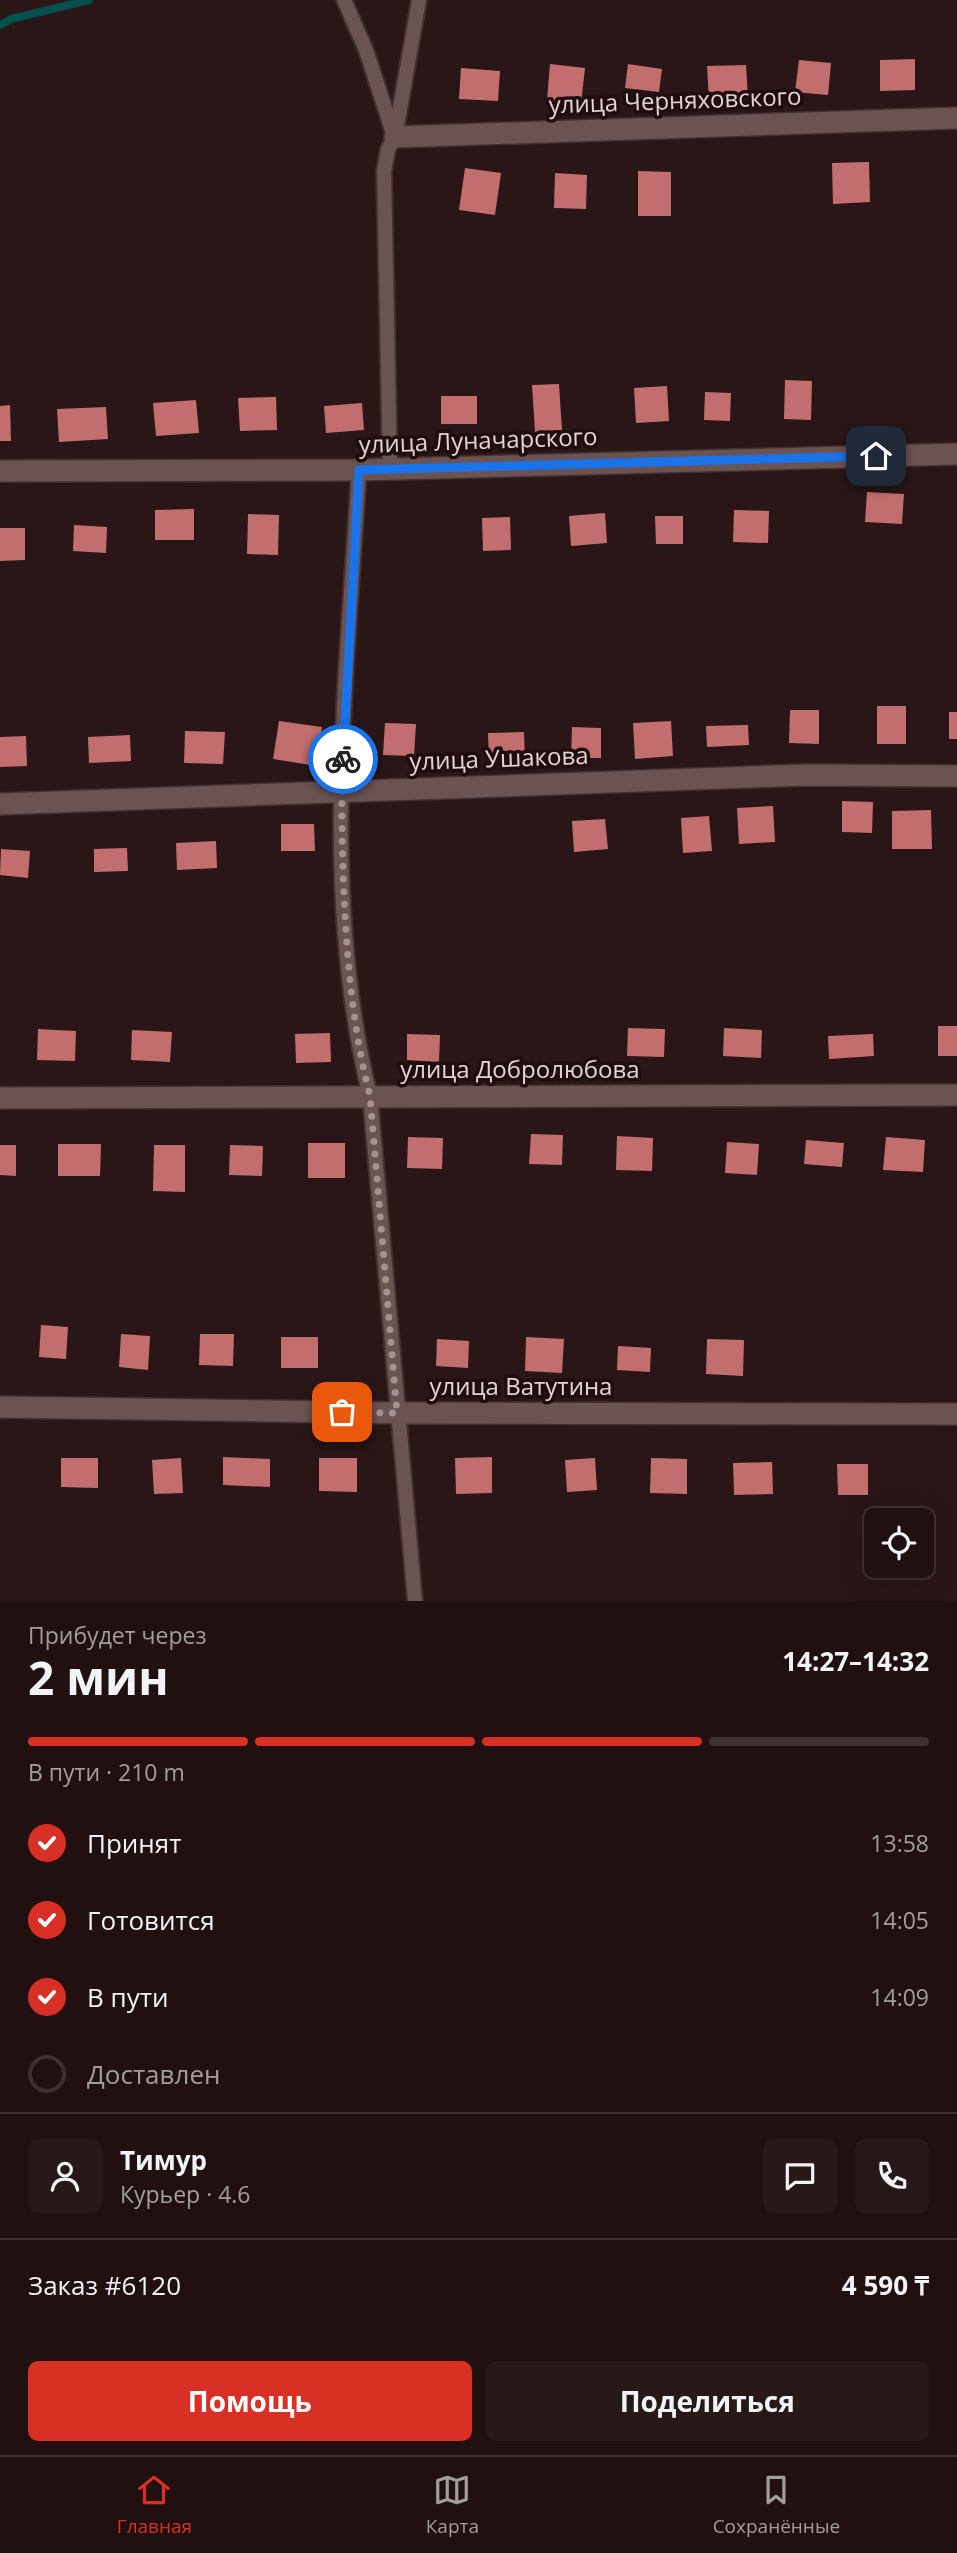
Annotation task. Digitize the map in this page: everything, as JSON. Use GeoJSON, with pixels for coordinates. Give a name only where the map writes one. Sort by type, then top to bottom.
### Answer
{"type":"FeatureCollection","features":[{"type":"Feature","properties":{"kind":"street","name":"улица Черняховского"},"geometry":{"type":"LineString","coordinates":[[395,137],[957,118]]}},
{"type":"Feature","properties":{"kind":"street","name":"улица Луначарского"},"geometry":{"type":"LineString","coordinates":[[0,471],[390,470],[957,454]]}},
{"type":"Feature","properties":{"kind":"street","name":"улица Ушакова"},"geometry":{"type":"LineString","coordinates":[[0,804],[806,775],[957,776]]}},
{"type":"Feature","properties":{"kind":"street","name":"улица Добролюбова"},"geometry":{"type":"LineString","coordinates":[[0,1098],[957,1095]]}},
{"type":"Feature","properties":{"kind":"street","name":"улица Ватутина"},"geometry":{"type":"LineString","coordinates":[[0,1406],[397,1413],[957,1414]]}},
{"type":"Feature","properties":{"kind":"lane"},"geometry":{"type":"LineString","coordinates":[[344,0],[366,50],[395,137]]}},
{"type":"Feature","properties":{"kind":"lane"},"geometry":{"type":"LineString","coordinates":[[390,470],[384,172],[388,149],[395,137],[419,0]]}},
{"type":"Feature","properties":{"kind":"lane"},"geometry":{"type":"LineString","coordinates":[[359,470],[341,790],[346,950],[359,1052],[370,1096],[415,1601]]}},
{"type":"Feature","properties":{"kind":"building"},"geometry":{"type":"Polygon","coordinates":[[[915,59],[915,90],[880,91],[880,60],[915,59]]]}},
{"type":"Feature","properties":{"kind":"building"},"geometry":{"type":"Polygon","coordinates":[[[799,60],[831,63],[828,95],[795,92],[799,60]]]}},
{"type":"Feature","properties":{"kind":"building"},"geometry":{"type":"Polygon","coordinates":[[[550,64],[585,68],[581,104],[547,100],[550,64]]]}},
{"type":"Feature","properties":{"kind":"building"},"geometry":{"type":"Polygon","coordinates":[[[628,64],[662,69],[659,92],[625,88],[628,64]]]}},
{"type":"Feature","properties":{"kind":"building"},"geometry":{"type":"Polygon","coordinates":[[[746,65],[748,98],[709,100],[707,66],[746,65]]]}},
{"type":"Feature","properties":{"kind":"building"},"geometry":{"type":"Polygon","coordinates":[[[461,68],[500,71],[498,101],[459,99],[461,68]]]}},
{"type":"Feature","properties":{"kind":"building"},"geometry":{"type":"Polygon","coordinates":[[[869,162],[870,202],[833,204],[832,163],[869,162]]]}},
{"type":"Feature","properties":{"kind":"building"},"geometry":{"type":"Polygon","coordinates":[[[465,168],[501,173],[495,215],[459,210],[465,168]]]}},
{"type":"Feature","properties":{"kind":"building"},"geometry":{"type":"Polygon","coordinates":[[[638,171],[671,172],[671,216],[638,216],[638,171]]]}},
{"type":"Feature","properties":{"kind":"building"},"geometry":{"type":"Polygon","coordinates":[[[555,173],[587,175],[586,209],[554,208],[555,173]]]}},
{"type":"Feature","properties":{"kind":"building"},"geometry":{"type":"Polygon","coordinates":[[[785,380],[812,381],[811,420],[784,419],[785,380]]]}},
{"type":"Feature","properties":{"kind":"building"},"geometry":{"type":"Polygon","coordinates":[[[559,384],[562,430],[535,432],[532,385],[559,384]]]}},
{"type":"Feature","properties":{"kind":"building"},"geometry":{"type":"Polygon","coordinates":[[[667,386],[669,421],[636,423],[634,388],[667,386]]]}},
{"type":"Feature","properties":{"kind":"building"},"geometry":{"type":"Polygon","coordinates":[[[705,392],[731,393],[730,421],[704,420],[705,392]]]}},
{"type":"Feature","properties":{"kind":"building"},"geometry":{"type":"Polygon","coordinates":[[[441,396],[477,396],[477,424],[441,424],[441,396]]]}},
{"type":"Feature","properties":{"kind":"building"},"geometry":{"type":"Polygon","coordinates":[[[276,397],[277,430],[240,431],[238,398],[276,397]]]}},
{"type":"Feature","properties":{"kind":"building"},"geometry":{"type":"Polygon","coordinates":[[[196,400],[199,433],[156,436],[153,403],[196,400]]]}},
{"type":"Feature","properties":{"kind":"building"},"geometry":{"type":"Polygon","coordinates":[[[362,403],[364,430],[326,433],[324,406],[362,403]]]}},
{"type":"Feature","properties":{"kind":"building"},"geometry":{"type":"Polygon","coordinates":[[[10,405],[11,441],[0,441],[0,406],[10,405]]]}},
{"type":"Feature","properties":{"kind":"building"},"geometry":{"type":"Polygon","coordinates":[[[106,407],[108,439],[59,442],[57,409],[106,407]]]}},
{"type":"Feature","properties":{"kind":"building"},"geometry":{"type":"Polygon","coordinates":[[[867,492],[904,494],[902,524],[865,522],[867,492]]]}},
{"type":"Feature","properties":{"kind":"building"},"geometry":{"type":"Polygon","coordinates":[[[194,509],[194,540],[155,540],[155,510],[194,509]]]}},
{"type":"Feature","properties":{"kind":"building"},"geometry":{"type":"Polygon","coordinates":[[[734,510],[769,511],[768,543],[733,542],[734,510]]]}},
{"type":"Feature","properties":{"kind":"building"},"geometry":{"type":"Polygon","coordinates":[[[605,513],[607,543],[571,546],[569,516],[605,513]]]}},
{"type":"Feature","properties":{"kind":"building"},"geometry":{"type":"Polygon","coordinates":[[[248,514],[279,515],[278,555],[247,554],[248,514]]]}},
{"type":"Feature","properties":{"kind":"building"},"geometry":{"type":"Polygon","coordinates":[[[655,516],[683,516],[683,544],[656,544],[655,516]]]}},
{"type":"Feature","properties":{"kind":"building"},"geometry":{"type":"Polygon","coordinates":[[[510,517],[511,550],[483,551],[482,518],[510,517]]]}},
{"type":"Feature","properties":{"kind":"building"},"geometry":{"type":"Polygon","coordinates":[[[74,525],[107,527],[106,553],[73,551],[74,525]]]}},
{"type":"Feature","properties":{"kind":"building"},"geometry":{"type":"Polygon","coordinates":[[[0,528],[25,528],[25,560],[0,561],[0,528]]]}},
{"type":"Feature","properties":{"kind":"building"},"geometry":{"type":"Polygon","coordinates":[[[877,706],[906,706],[906,744],[877,744],[877,706]]]}},
{"type":"Feature","properties":{"kind":"building"},"geometry":{"type":"Polygon","coordinates":[[[790,710],[819,710],[819,744],[789,743],[790,710]]]}},
{"type":"Feature","properties":{"kind":"building"},"geometry":{"type":"Polygon","coordinates":[[[949,712],[957,712],[957,739],[949,739],[949,712]]]}},
{"type":"Feature","properties":{"kind":"building"},"geometry":{"type":"Polygon","coordinates":[[[279,721],[322,727],[317,766],[273,759],[279,721]]]}},
{"type":"Feature","properties":{"kind":"building"},"geometry":{"type":"Polygon","coordinates":[[[671,721],[673,756],[635,759],[633,723],[671,721]]]}},
{"type":"Feature","properties":{"kind":"building"},"geometry":{"type":"Polygon","coordinates":[[[385,723],[416,724],[414,756],[383,755],[385,723]]]}},
{"type":"Feature","properties":{"kind":"building"},"geometry":{"type":"Polygon","coordinates":[[[748,725],[749,745],[707,747],[706,726],[748,725]]]}},
{"type":"Feature","properties":{"kind":"building"},"geometry":{"type":"Polygon","coordinates":[[[572,727],[601,728],[601,758],[571,758],[572,727]]]}},
{"type":"Feature","properties":{"kind":"building"},"geometry":{"type":"Polygon","coordinates":[[[185,731],[225,732],[223,764],[184,763],[185,731]]]}},
{"type":"Feature","properties":{"kind":"building"},"geometry":{"type":"Polygon","coordinates":[[[524,732],[525,760],[489,761],[488,733],[524,732]]]}},
{"type":"Feature","properties":{"kind":"building"},"geometry":{"type":"Polygon","coordinates":[[[130,735],[131,761],[89,763],[88,737],[130,735]]]}},
{"type":"Feature","properties":{"kind":"building"},"geometry":{"type":"Polygon","coordinates":[[[26,736],[27,766],[0,767],[0,737],[26,736]]]}},
{"type":"Feature","properties":{"kind":"building"},"geometry":{"type":"Polygon","coordinates":[[[842,801],[873,802],[872,833],[842,832],[842,801]]]}},
{"type":"Feature","properties":{"kind":"building"},"geometry":{"type":"Polygon","coordinates":[[[773,806],[775,842],[739,844],[737,808],[773,806]]]}},
{"type":"Feature","properties":{"kind":"building"},"geometry":{"type":"Polygon","coordinates":[[[931,810],[932,849],[892,849],[892,811],[931,810]]]}},
{"type":"Feature","properties":{"kind":"building"},"geometry":{"type":"Polygon","coordinates":[[[709,816],[712,851],[683,853],[681,818],[709,816]]]}},
{"type":"Feature","properties":{"kind":"building"},"geometry":{"type":"Polygon","coordinates":[[[605,819],[608,849],[574,852],[572,821],[605,819]]]}},
{"type":"Feature","properties":{"kind":"building"},"geometry":{"type":"Polygon","coordinates":[[[281,824],[314,824],[315,851],[281,851],[281,824]]]}},
{"type":"Feature","properties":{"kind":"building"},"geometry":{"type":"Polygon","coordinates":[[[216,841],[217,868],[177,870],[176,843],[216,841]]]}},
{"type":"Feature","properties":{"kind":"building"},"geometry":{"type":"Polygon","coordinates":[[[127,848],[128,871],[94,872],[94,849],[127,848]]]}},
{"type":"Feature","properties":{"kind":"building"},"geometry":{"type":"Polygon","coordinates":[[[1,849],[30,851],[28,878],[0,875],[1,849]]]}},
{"type":"Feature","properties":{"kind":"building"},"geometry":{"type":"Polygon","coordinates":[[[938,1026],[957,1026],[957,1056],[938,1056],[938,1026]]]}},
{"type":"Feature","properties":{"kind":"building"},"geometry":{"type":"Polygon","coordinates":[[[628,1028],[665,1029],[664,1057],[627,1056],[628,1028]]]}},
{"type":"Feature","properties":{"kind":"building"},"geometry":{"type":"Polygon","coordinates":[[[724,1028],[762,1030],[761,1058],[723,1056],[724,1028]]]}},
{"type":"Feature","properties":{"kind":"building"},"geometry":{"type":"Polygon","coordinates":[[[38,1029],[76,1031],[75,1061],[37,1060],[38,1029]]]}},
{"type":"Feature","properties":{"kind":"building"},"geometry":{"type":"Polygon","coordinates":[[[132,1030],[172,1032],[170,1062],[131,1060],[132,1030]]]}},
{"type":"Feature","properties":{"kind":"building"},"geometry":{"type":"Polygon","coordinates":[[[330,1033],[331,1062],[296,1063],[295,1034],[330,1033]]]}},
{"type":"Feature","properties":{"kind":"building"},"geometry":{"type":"Polygon","coordinates":[[[407,1034],[440,1035],[439,1062],[407,1060],[407,1034]]]}},
{"type":"Feature","properties":{"kind":"building"},"geometry":{"type":"Polygon","coordinates":[[[873,1034],[874,1056],[829,1059],[828,1036],[873,1034]]]}},
{"type":"Feature","properties":{"kind":"building"},"geometry":{"type":"Polygon","coordinates":[[[531,1134],[563,1135],[562,1165],[529,1164],[531,1134]]]}},
{"type":"Feature","properties":{"kind":"building"},"geometry":{"type":"Polygon","coordinates":[[[617,1136],[653,1138],[652,1171],[616,1170],[617,1136]]]}},
{"type":"Feature","properties":{"kind":"building"},"geometry":{"type":"Polygon","coordinates":[[[408,1137],[443,1138],[442,1169],[407,1168],[408,1137]]]}},
{"type":"Feature","properties":{"kind":"building"},"geometry":{"type":"Polygon","coordinates":[[[886,1137],[925,1140],[923,1172],[883,1170],[886,1137]]]}},
{"type":"Feature","properties":{"kind":"building"},"geometry":{"type":"Polygon","coordinates":[[[806,1140],[844,1143],[842,1167],[804,1164],[806,1140]]]}},
{"type":"Feature","properties":{"kind":"building"},"geometry":{"type":"Polygon","coordinates":[[[727,1142],[759,1144],[757,1175],[725,1173],[727,1142]]]}},
{"type":"Feature","properties":{"kind":"building"},"geometry":{"type":"Polygon","coordinates":[[[308,1143],[345,1143],[345,1178],[308,1178],[308,1143]]]}},
{"type":"Feature","properties":{"kind":"building"},"geometry":{"type":"Polygon","coordinates":[[[58,1144],[101,1144],[100,1176],[58,1176],[58,1144]]]}},
{"type":"Feature","properties":{"kind":"building"},"geometry":{"type":"Polygon","coordinates":[[[0,1145],[16,1145],[16,1176],[0,1175],[0,1145]]]}},
{"type":"Feature","properties":{"kind":"building"},"geometry":{"type":"Polygon","coordinates":[[[154,1145],[185,1145],[185,1192],[153,1191],[154,1145]]]}},
{"type":"Feature","properties":{"kind":"building"},"geometry":{"type":"Polygon","coordinates":[[[230,1145],[263,1146],[262,1176],[229,1175],[230,1145]]]}},
{"type":"Feature","properties":{"kind":"building"},"geometry":{"type":"Polygon","coordinates":[[[41,1325],[68,1327],[66,1359],[39,1357],[41,1325]]]}},
{"type":"Feature","properties":{"kind":"building"},"geometry":{"type":"Polygon","coordinates":[[[121,1334],[150,1336],[148,1370],[119,1367],[121,1334]]]}},
{"type":"Feature","properties":{"kind":"building"},"geometry":{"type":"Polygon","coordinates":[[[200,1334],[234,1334],[233,1366],[199,1365],[200,1334]]]}},
{"type":"Feature","properties":{"kind":"building"},"geometry":{"type":"Polygon","coordinates":[[[281,1337],[318,1337],[318,1368],[281,1368],[281,1337]]]}},
{"type":"Feature","properties":{"kind":"building"},"geometry":{"type":"Polygon","coordinates":[[[526,1337],[564,1339],[562,1373],[525,1371],[526,1337]]]}},
{"type":"Feature","properties":{"kind":"building"},"geometry":{"type":"Polygon","coordinates":[[[437,1339],[469,1341],[468,1368],[436,1366],[437,1339]]]}},
{"type":"Feature","properties":{"kind":"building"},"geometry":{"type":"Polygon","coordinates":[[[707,1339],[744,1340],[743,1376],[706,1374],[707,1339]]]}},
{"type":"Feature","properties":{"kind":"building"},"geometry":{"type":"Polygon","coordinates":[[[618,1346],[651,1348],[650,1372],[617,1370],[618,1346]]]}},
{"type":"Feature","properties":{"kind":"building"},"geometry":{"type":"Polygon","coordinates":[[[223,1457],[270,1459],[270,1487],[223,1485],[223,1457]]]}},
{"type":"Feature","properties":{"kind":"building"},"geometry":{"type":"Polygon","coordinates":[[[492,1457],[492,1493],[456,1494],[455,1458],[492,1457]]]}},
{"type":"Feature","properties":{"kind":"building"},"geometry":{"type":"Polygon","coordinates":[[[61,1458],[98,1458],[98,1488],[61,1487],[61,1458]]]}},
{"type":"Feature","properties":{"kind":"building"},"geometry":{"type":"Polygon","coordinates":[[[181,1458],[183,1493],[154,1494],[152,1460],[181,1458]]]}},
{"type":"Feature","properties":{"kind":"building"},"geometry":{"type":"Polygon","coordinates":[[[319,1458],[357,1458],[357,1492],[319,1491],[319,1458]]]}},
{"type":"Feature","properties":{"kind":"building"},"geometry":{"type":"Polygon","coordinates":[[[595,1458],[597,1490],[567,1492],[565,1460],[595,1458]]]}},
{"type":"Feature","properties":{"kind":"building"},"geometry":{"type":"Polygon","coordinates":[[[651,1458],[687,1459],[687,1494],[650,1493],[651,1458]]]}},
{"type":"Feature","properties":{"kind":"building"},"geometry":{"type":"Polygon","coordinates":[[[772,1462],[773,1494],[734,1495],[733,1463],[772,1462]]]}},
{"type":"Feature","properties":{"kind":"building"},"geometry":{"type":"Polygon","coordinates":[[[837,1464],[868,1464],[868,1495],[838,1495],[837,1464]]]}},
{"type":"Feature","properties":{"kind":"waterway"},"geometry":{"type":"LineString","coordinates":[[0,25],[11,19],[89,0]]}},
{"type":"Feature","properties":{"kind":"way so far"},"geometry":{"type":"LineString","coordinates":[[342,1412],[397,1413],[370,1096],[359,1052],[346,950],[341,790],[343,759]]}},
{"type":"Feature","properties":{"kind":"route"},"geometry":{"type":"LineString","coordinates":[[343,759],[359,470],[876,456]]}}]}
